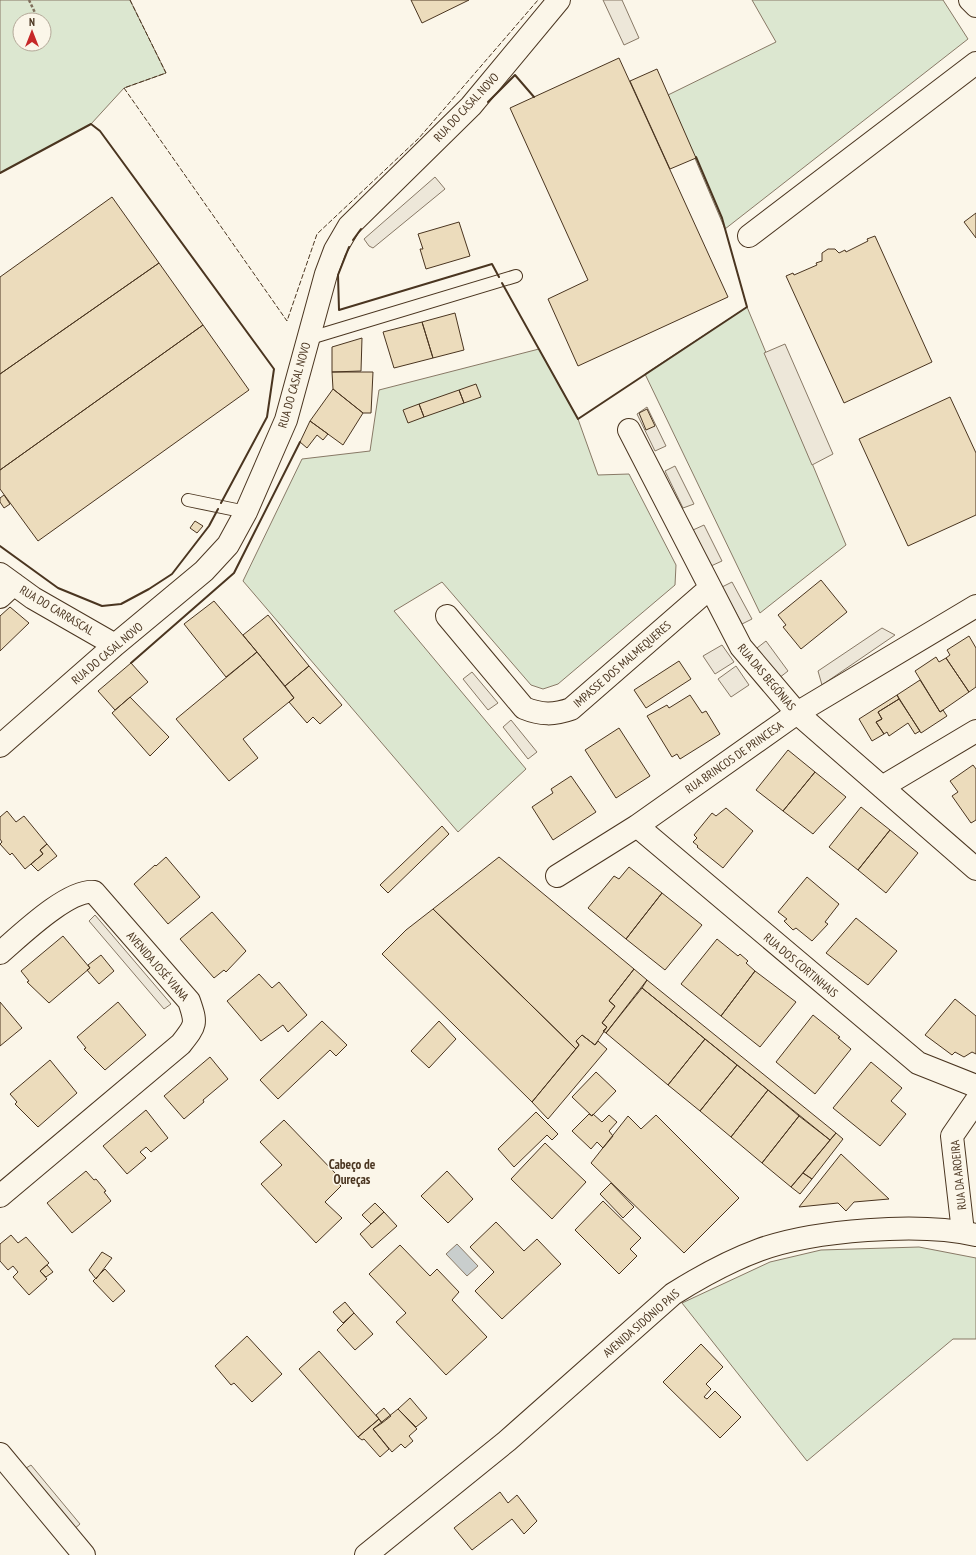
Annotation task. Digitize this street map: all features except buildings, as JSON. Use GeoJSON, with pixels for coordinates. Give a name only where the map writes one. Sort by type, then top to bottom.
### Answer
{"type":"FeatureCollection","features":[{"type":"Feature","properties":{"kind":"street","name":"RUA DO CASAL NOVO"},"geometry":{"type":"LineString","coordinates":[[0,746],[114,645],[204,571],[228,544],[246,512],[286,420],[326,274],[335,250],[349,226],[471,106],[559,0]]}},
{"type":"Feature","properties":{"kind":"street"},"geometry":{"type":"LineString","coordinates":[[970,0],[976,6]]}},
{"type":"Feature","properties":{"kind":"street"},"geometry":{"type":"LineString","coordinates":[[749,236],[976,63]]}},
{"type":"Feature","properties":{"kind":"street","name":"RUA DAS BEGÓNIAS"},"geometry":{"type":"LineString","coordinates":[[629,430],[741,647],[797,712],[882,787],[968,850],[976,870]]}},
{"type":"Feature","properties":{"kind":"street","name":"RUA DO CARRASCAL"},"geometry":{"type":"LineString","coordinates":[[5,585],[33,598],[114,645]]}},
{"type":"Feature","properties":{"kind":"street","name":"IMPASSE DOS MALMEQUERES"},"geometry":{"type":"LineString","coordinates":[[447,616],[524,708],[538,713],[556,714],[571,709],[710,588]]}},
{"type":"Feature","properties":{"kind":"street","name":"RUA BRINCOS DE PRINCESA"},"geometry":{"type":"LineString","coordinates":[[557,876],[636,826],[797,712],[976,606]]}},
{"type":"Feature","properties":{"kind":"street"},"geometry":{"type":"LineString","coordinates":[[882,787],[976,731]]}},
{"type":"Feature","properties":{"kind":"street","name":"RUA DOS CORTINHAIS"},"geometry":{"type":"LineString","coordinates":[[636,826],[918,1063],[976,1086]]}},
{"type":"Feature","properties":{"kind":"street","name":"AVENIDA JOSÉ VIANA"},"geometry":{"type":"LineString","coordinates":[[0,953],[56,907],[86,891],[94,892],[190,1001],[195,1020],[192,1030],[181,1044],[0,1196]]}},
{"type":"Feature","properties":{"kind":"street","name":"RUA DA AROEIRA"},"geometry":{"type":"LineString","coordinates":[[970,1233],[952,1136],[976,1101]]}},
{"type":"Feature","properties":{"kind":"street","name":"AVENIDA SIDÓNIO PAIS"},"geometry":{"type":"LineString","coordinates":[[366,1555],[507,1441],[673,1294],[700,1277],[760,1250],[820,1235],[908,1228],[970,1233]]}},
{"type":"Feature","properties":{"kind":"street"},"geometry":{"type":"LineString","coordinates":[[0,1454],[84,1555]]}},
{"type":"Feature","properties":{"kind":"lane"},"geometry":{"type":"LineString","coordinates":[[307,339],[516,276]]}},
{"type":"Feature","properties":{"kind":"lane"},"geometry":{"type":"LineString","coordinates":[[188,500],[246,512]]}},
{"type":"Feature","properties":{"kind":"path"},"geometry":{"type":"LineString","coordinates":[[29,0],[35,12]]}},
{"type":"Feature","properties":{"kind":"green space"},"geometry":{"type":"Polygon","coordinates":[[[0,0],[130,0],[166,73],[124,88],[91,124],[0,173],[0,0]]]}},
{"type":"Feature","properties":{"kind":"green space"},"geometry":{"type":"Polygon","coordinates":[[[752,0],[943,0],[968,39],[725,229],[668,95],[776,42],[752,0]]]}},
{"type":"Feature","properties":{"kind":"green space"},"geometry":{"type":"Polygon","coordinates":[[[747,307],[846,545],[760,613],[645,374],[747,307]]]}},
{"type":"Feature","properties":{"kind":"green space"},"geometry":{"type":"Polygon","coordinates":[[[539,349],[578,419],[598,475],[629,474],[676,565],[675,585],[558,684],[543,689],[531,685],[442,582],[394,611],[526,769],[458,832],[243,581],[302,459],[370,451],[379,390],[539,349]]]}},
{"type":"Feature","properties":{"kind":"green space"},"geometry":{"type":"Polygon","coordinates":[[[919,1247],[976,1258],[976,1339],[953,1339],[807,1461],[682,1303],[770,1262],[821,1250],[919,1247]]]}},
{"type":"Feature","properties":{"kind":"shaded area"},"geometry":{"type":"Polygon","coordinates":[[[603,0],[622,0],[639,38],[624,45],[603,0]]]}},
{"type":"Feature","properties":{"kind":"shaded area"},"geometry":{"type":"Polygon","coordinates":[[[435,177],[445,189],[373,248],[369,246],[364,239],[435,177]]]}},
{"type":"Feature","properties":{"kind":"shaded area"},"geometry":{"type":"Polygon","coordinates":[[[785,344],[833,454],[812,465],[764,353],[785,344]]]}},
{"type":"Feature","properties":{"kind":"shaded area"},"geometry":{"type":"Polygon","coordinates":[[[647,407],[666,446],[655,451],[637,414],[647,407]]]}},
{"type":"Feature","properties":{"kind":"shaded area"},"geometry":{"type":"Polygon","coordinates":[[[675,466],[694,504],[683,508],[665,471],[675,466]]]}},
{"type":"Feature","properties":{"kind":"shaded area"},"geometry":{"type":"Polygon","coordinates":[[[704,525],[722,561],[711,566],[693,530],[704,525]]]}},
{"type":"Feature","properties":{"kind":"shaded area"},"geometry":{"type":"Polygon","coordinates":[[[732,582],[752,619],[742,624],[722,587],[732,582]]]}},
{"type":"Feature","properties":{"kind":"shaded area"},"geometry":{"type":"Polygon","coordinates":[[[882,628],[895,635],[822,685],[818,671],[882,628]]]}},
{"type":"Feature","properties":{"kind":"shaded area"},"geometry":{"type":"Polygon","coordinates":[[[766,641],[788,671],[779,678],[757,648],[766,641]]]}},
{"type":"Feature","properties":{"kind":"shaded area"},"geometry":{"type":"Polygon","coordinates":[[[722,645],[734,662],[715,674],[703,656],[722,645]]]}},
{"type":"Feature","properties":{"kind":"shaded area"},"geometry":{"type":"Polygon","coordinates":[[[736,666],[749,685],[731,697],[718,679],[736,666]]]}},
{"type":"Feature","properties":{"kind":"shaded area"},"geometry":{"type":"Polygon","coordinates":[[[472,672],[498,703],[488,710],[463,679],[472,672]]]}},
{"type":"Feature","properties":{"kind":"shaded area"},"geometry":{"type":"Polygon","coordinates":[[[511,720],[537,752],[528,759],[503,727],[511,720]]]}},
{"type":"Feature","properties":{"kind":"shaded area"},"geometry":{"type":"Polygon","coordinates":[[[95,915],[171,1004],[164,1009],[89,921],[95,915]]]}},
{"type":"Feature","properties":{"kind":"shaded area"},"geometry":{"type":"Polygon","coordinates":[[[457,1244],[478,1266],[467,1276],[446,1254],[457,1244]]]}},
{"type":"Feature","properties":{"kind":"shaded area"},"geometry":{"type":"Polygon","coordinates":[[[31,1465],[80,1524],[73,1530],[23,1470],[31,1465]]]}},
{"type":"Feature","properties":{"kind":"fence"},"geometry":{"type":"LineString","coordinates":[[130,0],[166,73],[124,88],[287,321],[317,234],[419,138],[538,0]]}},
{"type":"Feature","properties":{"kind":"wall"},"geometry":{"type":"LineString","coordinates":[[488,102],[515,75],[534,97]]}},
{"type":"Feature","properties":{"kind":"wall"},"geometry":{"type":"LineString","coordinates":[[0,173],[91,124],[100,131],[274,369],[267,417],[221,503]]}},
{"type":"Feature","properties":{"kind":"wall"},"geometry":{"type":"LineString","coordinates":[[502,283],[578,419],[747,307],[722,218],[696,157]]}},
{"type":"Feature","properties":{"kind":"wall"},"geometry":{"type":"LineString","coordinates":[[353,240],[361,229]]}},
{"type":"Feature","properties":{"kind":"wall"},"geometry":{"type":"LineString","coordinates":[[349,247],[338,275],[339,310],[492,264],[499,277]]}},
{"type":"Feature","properties":{"kind":"wall"},"geometry":{"type":"LineString","coordinates":[[131,663],[234,573],[300,442]]}},
{"type":"Feature","properties":{"kind":"wall"},"geometry":{"type":"LineString","coordinates":[[0,546],[58,588],[102,606],[121,604],[149,589],[172,574],[209,526],[218,509]]}},
{"type":"Feature","properties":{"kind":"district","name":"Cabeço de Oureças"},"geometry":{"type":"Point","coordinates":[352,1172]}}]}
